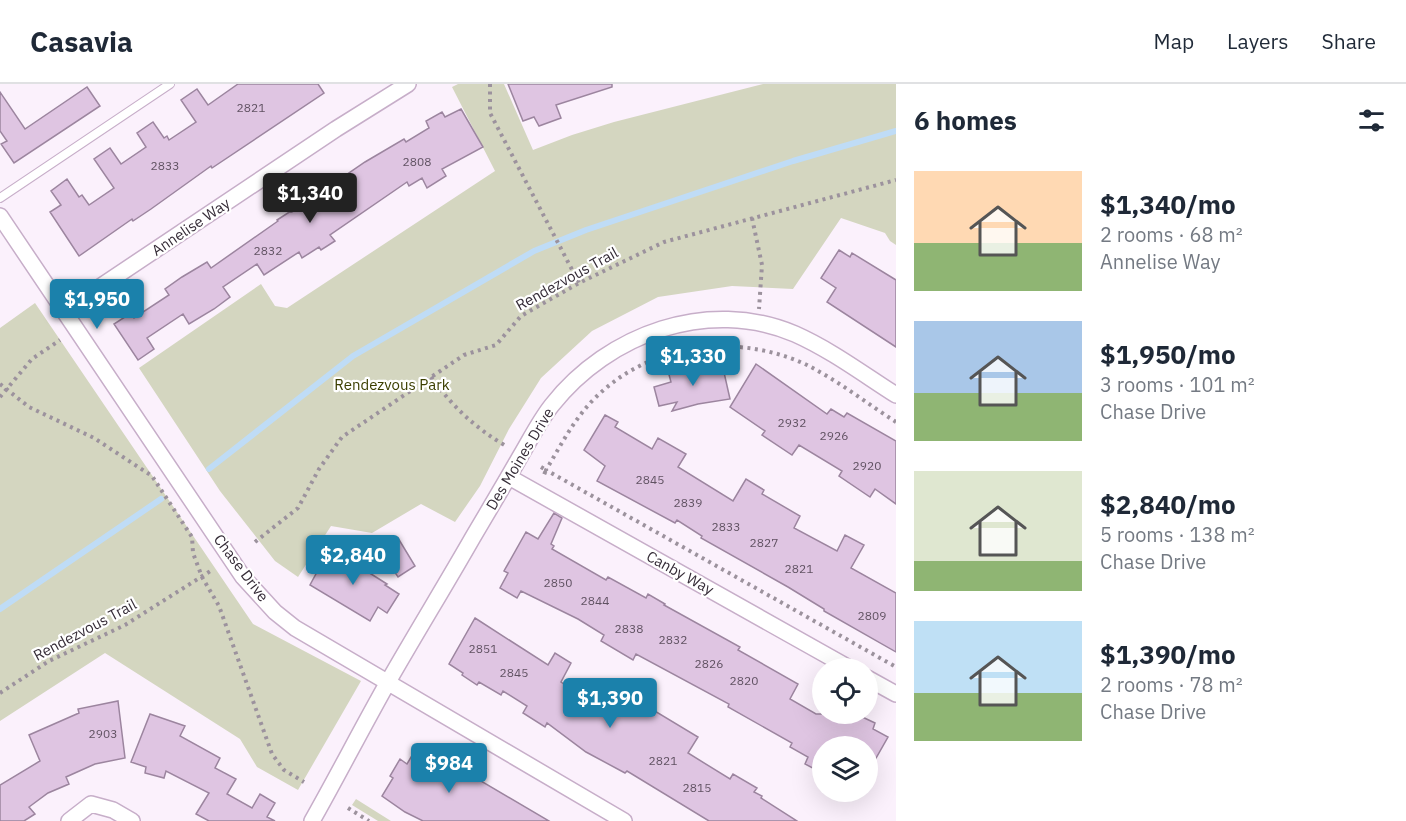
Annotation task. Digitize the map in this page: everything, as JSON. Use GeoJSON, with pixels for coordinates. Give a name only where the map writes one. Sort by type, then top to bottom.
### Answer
{"type":"FeatureCollection","features":[{"type":"Feature","properties":{"kind":"street","name":"Annelise Way"},"geometry":{"type":"LineString","coordinates":[[64,311],[336,129],[408,84]]}},
{"type":"Feature","properties":{"kind":"street","name":"Chase Drive"},"geometry":{"type":"LineString","coordinates":[[0,216],[243,578],[275,612],[295,628],[624,821]]}},
{"type":"Feature","properties":{"kind":"street","name":"Des Moines Drive"},"geometry":{"type":"LineString","coordinates":[[312,821],[388,682],[551,406],[572,381],[597,360],[654,330],[704,321],[737,321],[793,333],[819,346],[896,395]]}},
{"type":"Feature","properties":{"kind":"street","name":"Canby Way"},"geometry":{"type":"LineString","coordinates":[[509,477],[831,658]]}},
{"type":"Feature","properties":{"kind":"street"},"geometry":{"type":"LineString","coordinates":[[878,684],[896,694]]}},
{"type":"Feature","properties":{"kind":"street"},"geometry":{"type":"LineString","coordinates":[[69,821],[91,804],[113,810],[132,821]]}},
{"type":"Feature","properties":{"kind":"lane"},"geometry":{"type":"LineString","coordinates":[[0,198],[170,84]]}},
{"type":"Feature","properties":{"kind":"path"},"geometry":{"type":"LineString","coordinates":[[490,84],[490,113],[579,283]]}},
{"type":"Feature","properties":{"kind":"path","name":"Rendezvous Trail"},"geometry":{"type":"LineString","coordinates":[[255,542],[298,508],[319,469],[342,437],[464,355],[496,345],[521,316],[579,283],[664,242],[896,180]]}},
{"type":"Feature","properties":{"kind":"path"},"geometry":{"type":"LineString","coordinates":[[752,218],[762,265],[758,324]]}},
{"type":"Feature","properties":{"kind":"path"},"geometry":{"type":"LineString","coordinates":[[0,397],[32,359],[60,340]]}},
{"type":"Feature","properties":{"kind":"path"},"geometry":{"type":"LineString","coordinates":[[545,472],[579,417],[595,398],[634,369],[663,356],[689,349],[719,346],[749,347],[780,354],[808,366],[896,422]]}},
{"type":"Feature","properties":{"kind":"path"},"geometry":{"type":"LineString","coordinates":[[431,377],[462,414],[487,435],[506,446]]}},
{"type":"Feature","properties":{"kind":"path"},"geometry":{"type":"LineString","coordinates":[[0,384],[29,407],[94,438],[152,476],[192,537],[194,553],[202,577],[219,606],[272,754],[284,770],[304,782]]}},
{"type":"Feature","properties":{"kind":"path"},"geometry":{"type":"LineString","coordinates":[[541,466],[545,472],[896,667]]}},
{"type":"Feature","properties":{"kind":"path","name":"Rendezvous Trail"},"geometry":{"type":"LineString","coordinates":[[0,693],[49,661],[125,625],[212,570]]}},
{"type":"Feature","properties":{"kind":"path"},"geometry":{"type":"LineString","coordinates":[[348,808],[369,821]]}},
{"type":"Feature","properties":{"kind":"green space","name":"Rendezvous Park"},"geometry":{"type":"Polygon","coordinates":[[[458,84],[504,84],[533,150],[614,122],[763,84],[896,84],[896,245],[885,233],[841,218],[793,289],[732,286],[658,297],[592,331],[541,378],[509,429],[480,486],[455,522],[421,504],[372,533],[331,526],[298,577],[275,561],[220,491],[139,368],[261,284],[275,306],[287,308],[495,171],[452,87],[458,84]]]}},
{"type":"Feature","properties":{"kind":"green space"},"geometry":{"type":"Polygon","coordinates":[[[35,303],[253,624],[361,681],[298,790],[257,767],[240,739],[105,653],[0,721],[0,328],[35,303]]]}},
{"type":"Feature","properties":{"kind":"green space"},"geometry":{"type":"Polygon","coordinates":[[[356,799],[391,821],[378,821],[352,805],[356,799]]]}},
{"type":"Feature","properties":{"kind":"building"},"geometry":{"type":"Polygon","coordinates":[[[238,84],[318,84],[324,93],[212,168],[211,166],[79,256],[50,212],[61,205],[51,191],[67,179],[79,197],[82,195],[89,205],[114,188],[94,159],[110,148],[121,164],[146,147],[137,133],[153,122],[164,138],[167,136],[169,140],[196,122],[181,100],[197,89],[208,105],[238,84]]]}},
{"type":"Feature","properties":{"kind":"building"},"geometry":{"type":"Polygon","coordinates":[[[508,84],[612,84],[612,87],[556,105],[561,118],[539,126],[534,117],[523,121],[508,84]]]}},
{"type":"Feature","properties":{"kind":"building"},"geometry":{"type":"Polygon","coordinates":[[[87,87],[100,106],[14,163],[1,144],[7,141],[0,131],[0,92],[25,129],[87,87]]]}},
{"type":"Feature","properties":{"kind":"building"},"geometry":{"type":"Polygon","coordinates":[[[461,109],[483,147],[442,169],[446,176],[427,188],[422,178],[409,186],[407,182],[330,235],[335,241],[321,250],[319,247],[302,258],[299,252],[264,275],[257,264],[223,287],[230,297],[214,309],[189,324],[183,314],[147,338],[154,349],[138,360],[114,324],[131,313],[134,318],[169,295],[165,289],[182,277],[207,262],[211,268],[277,220],[365,162],[404,139],[406,142],[429,128],[426,121],[442,112],[445,117],[461,109]]]}},
{"type":"Feature","properties":{"kind":"building"},"geometry":{"type":"Polygon","coordinates":[[[839,250],[850,257],[852,253],[896,280],[896,347],[827,302],[836,288],[821,278],[839,250]]]}},
{"type":"Feature","properties":{"kind":"building"},"geometry":{"type":"Polygon","coordinates":[[[703,361],[707,372],[723,368],[730,399],[672,411],[677,402],[659,406],[654,387],[671,382],[668,371],[703,361]]]}},
{"type":"Feature","properties":{"kind":"building"},"geometry":{"type":"Polygon","coordinates":[[[756,364],[827,414],[831,409],[844,417],[847,413],[896,441],[896,504],[875,489],[870,497],[839,476],[842,471],[799,445],[792,455],[762,435],[765,431],[730,407],[756,364]]]}},
{"type":"Feature","properties":{"kind":"building"},"geometry":{"type":"Polygon","coordinates":[[[605,415],[618,422],[615,427],[652,449],[658,438],[686,454],[678,467],[733,501],[746,479],[764,490],[762,494],[800,516],[794,528],[837,551],[845,535],[864,545],[851,568],[896,593],[896,652],[701,538],[702,536],[677,520],[675,523],[597,481],[605,466],[584,450],[605,415]]]}},
{"type":"Feature","properties":{"kind":"building"},"geometry":{"type":"Polygon","coordinates":[[[554,513],[562,518],[551,544],[554,546],[552,549],[606,580],[608,577],[646,598],[648,594],[740,647],[738,650],[798,684],[790,699],[812,712],[812,724],[875,724],[873,729],[888,737],[878,755],[878,736],[812,736],[812,768],[805,764],[808,757],[790,747],[792,743],[728,707],[729,704],[636,654],[633,660],[601,641],[604,635],[578,619],[521,591],[517,598],[500,588],[508,573],[504,571],[526,532],[538,539],[554,513]]]}},
{"type":"Feature","properties":{"kind":"building"},"geometry":{"type":"Polygon","coordinates":[[[398,538],[415,566],[398,577],[380,550],[398,538]]]}},
{"type":"Feature","properties":{"kind":"building"},"geometry":{"type":"Polygon","coordinates":[[[330,548],[399,594],[387,613],[378,607],[370,621],[310,585],[330,548]]]}},
{"type":"Feature","properties":{"kind":"building"},"geometry":{"type":"Polygon","coordinates":[[[475,618],[548,665],[555,653],[571,663],[561,682],[588,700],[589,697],[594,700],[603,685],[632,704],[635,699],[698,737],[688,753],[730,779],[733,774],[757,788],[754,792],[762,796],[761,798],[797,821],[709,821],[627,771],[625,773],[586,752],[547,723],[545,727],[523,713],[527,706],[503,691],[501,695],[479,682],[477,685],[449,664],[475,618]]]}},
{"type":"Feature","properties":{"kind":"building"},"geometry":{"type":"Polygon","coordinates":[[[118,701],[125,758],[95,764],[66,777],[69,784],[48,793],[29,807],[35,814],[24,821],[0,821],[0,785],[40,761],[29,735],[79,713],[78,709],[118,701]]]}},
{"type":"Feature","properties":{"kind":"building"},"geometry":{"type":"Polygon","coordinates":[[[150,714],[185,726],[180,736],[220,758],[215,768],[236,779],[227,794],[252,808],[260,794],[275,803],[267,817],[275,821],[209,821],[196,814],[209,793],[166,771],[164,778],[145,773],[146,767],[131,762],[150,714]]]}},
{"type":"Feature","properties":{"kind":"building"},"geometry":{"type":"Polygon","coordinates":[[[417,747],[456,773],[459,768],[549,821],[423,821],[405,812],[382,796],[393,778],[390,776],[400,759],[407,764],[417,747]]]}},
{"type":"Feature","properties":{"kind":"waterway"},"geometry":{"type":"LineString","coordinates":[[209,469],[353,356],[534,251],[586,230],[793,161],[896,131]]}},
{"type":"Feature","properties":{"kind":"waterway"},"geometry":{"type":"LineString","coordinates":[[0,609],[161,499]]}}]}
